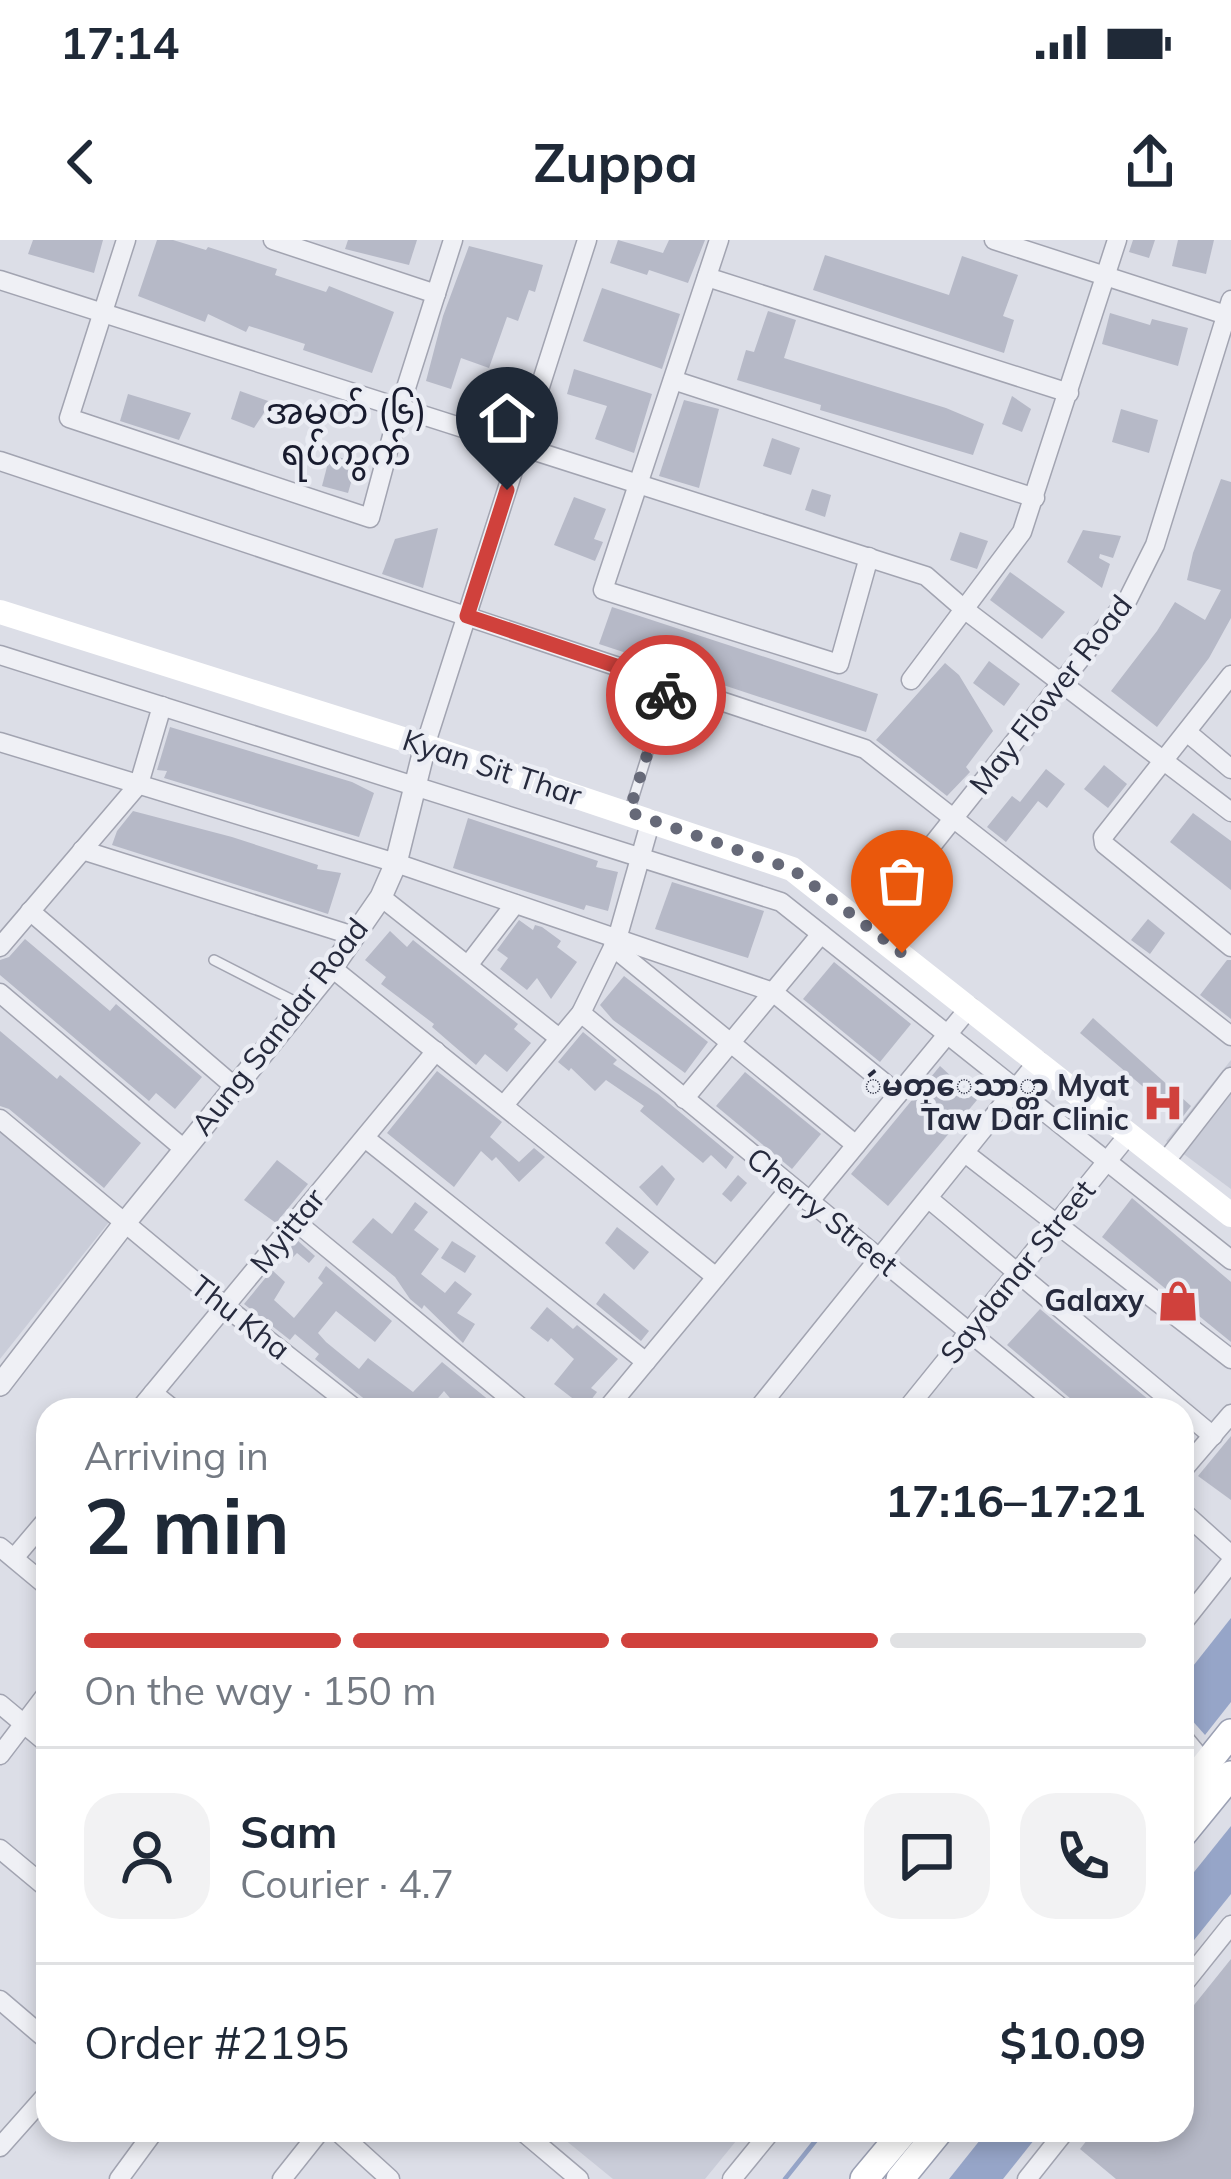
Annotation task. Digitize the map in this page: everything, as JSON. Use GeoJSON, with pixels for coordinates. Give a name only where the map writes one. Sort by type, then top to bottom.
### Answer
{"type":"FeatureCollection","features":[{"type":"Feature","properties":{"kind":"main road","name":"Kyan Sit Thar"},"geometry":{"type":"LineString","coordinates":[[0,612],[425,746],[792,869],[1228,1207]]}},
{"type":"Feature","properties":{"kind":"main road"},"geometry":{"type":"LineString","coordinates":[[1194,1813],[1218,1770],[1231,1733]]}},
{"type":"Feature","properties":{"kind":"main road"},"geometry":{"type":"LineString","coordinates":[[864,2179],[895,2142]]}},
{"type":"Feature","properties":{"kind":"main road"},"geometry":{"type":"LineString","coordinates":[[900,2179],[930,2142]]}},
{"type":"Feature","properties":{"kind":"street"},"geometry":{"type":"LineString","coordinates":[[126,240],[69,418],[370,518],[398,410],[453,240]]}},
{"type":"Feature","properties":{"kind":"street"},"geometry":{"type":"LineString","coordinates":[[273,240],[436,294]]}},
{"type":"Feature","properties":{"kind":"street"},"geometry":{"type":"LineString","coordinates":[[425,746],[587,240]]}},
{"type":"Feature","properties":{"kind":"street"},"geometry":{"type":"LineString","coordinates":[[719,240],[603,590],[838,664],[869,557]]}},
{"type":"Feature","properties":{"kind":"street"},"geometry":{"type":"LineString","coordinates":[[994,240],[1105,276],[1228,307]]}},
{"type":"Feature","properties":{"kind":"street"},"geometry":{"type":"LineString","coordinates":[[911,680],[1022,532],[1117,240]]}},
{"type":"Feature","properties":{"kind":"street"},"geometry":{"type":"LineString","coordinates":[[707,277],[1069,393]]}},
{"type":"Feature","properties":{"kind":"street"},"geometry":{"type":"LineString","coordinates":[[0,280],[926,576],[1231,812]]}},
{"type":"Feature","properties":{"kind":"street","name":"May Flower Road"},"geometry":{"type":"LineString","coordinates":[[867,927],[1128,599],[1155,545],[1222,365],[1228,307]]}},
{"type":"Feature","properties":{"kind":"street"},"geometry":{"type":"LineString","coordinates":[[673,380],[1035,498]]}},
{"type":"Feature","properties":{"kind":"street"},"geometry":{"type":"LineString","coordinates":[[0,461],[866,749],[1231,1036]]}},
{"type":"Feature","properties":{"kind":"street"},"geometry":{"type":"LineString","coordinates":[[0,656],[782,902],[1231,1260]]}},
{"type":"Feature","properties":{"kind":"street"},"geometry":{"type":"LineString","coordinates":[[1231,675],[1166,762],[1106,829],[1104,844],[1231,947]]}},
{"type":"Feature","properties":{"kind":"street"},"geometry":{"type":"LineString","coordinates":[[0,946],[139,784],[162,706]]}},
{"type":"Feature","properties":{"kind":"street"},"geometry":{"type":"LineString","coordinates":[[1188,733],[1231,769]]}},
{"type":"Feature","properties":{"kind":"street"},"geometry":{"type":"LineString","coordinates":[[0,742],[397,863],[615,943],[773,992],[898,1094]]}},
{"type":"Feature","properties":{"kind":"street","name":"Aung Sandar Road"},"geometry":{"type":"LineString","coordinates":[[0,1385],[332,968],[381,897],[397,863],[425,746]]}},
{"type":"Feature","properties":{"kind":"street"},"geometry":{"type":"LineString","coordinates":[[504,1105],[580,1013],[615,943],[641,856],[640,816]]}},
{"type":"Feature","properties":{"kind":"street"},"geometry":{"type":"LineString","coordinates":[[82,850],[354,936]]}},
{"type":"Feature","properties":{"kind":"street"},"geometry":{"type":"LineString","coordinates":[[381,897],[559,1037]]}},
{"type":"Feature","properties":{"kind":"street"},"geometry":{"type":"LineString","coordinates":[[469,964],[515,904]]}},
{"type":"Feature","properties":{"kind":"street"},"geometry":{"type":"LineString","coordinates":[[30,911],[235,1087]]}},
{"type":"Feature","properties":{"kind":"street"},"geometry":{"type":"LineString","coordinates":[[684,1099],[821,934]]}},
{"type":"Feature","properties":{"kind":"street"},"geometry":{"type":"LineString","coordinates":[[615,943],[856,1145]]}},
{"type":"Feature","properties":{"kind":"street"},"geometry":{"type":"LineString","coordinates":[[332,968],[716,1277]]}},
{"type":"Feature","properties":{"kind":"street"},"geometry":{"type":"LineString","coordinates":[[0,993],[184,1149]]}},
{"type":"Feature","properties":{"kind":"street"},"geometry":{"type":"LineString","coordinates":[[809,1202],[970,1006]]}},
{"type":"Feature","properties":{"kind":"street","name":"Cherry Street"},"geometry":{"type":"LineString","coordinates":[[580,1013],[1050,1398]]}},
{"type":"Feature","properties":{"kind":"street","name":"Myittar"},"geometry":{"type":"LineString","coordinates":[[149,1398],[436,1052]]}},
{"type":"Feature","properties":{"kind":"street"},"geometry":{"type":"LineString","coordinates":[[767,1398],[1038,1061]]}},
{"type":"Feature","properties":{"kind":"street"},"geometry":{"type":"LineString","coordinates":[[1165,1162],[1231,1077]]}},
{"type":"Feature","properties":{"kind":"street","name":"Thu Kha"},"geometry":{"type":"LineString","coordinates":[[0,1119],[342,1398]]}},
{"type":"Feature","properties":{"kind":"street","name":"Saydanar Street"},"geometry":{"type":"LineString","coordinates":[[916,1398],[1129,1134]]}},
{"type":"Feature","properties":{"kind":"street"},"geometry":{"type":"LineString","coordinates":[[365,1138],[646,1362]]}},
{"type":"Feature","properties":{"kind":"street"},"geometry":{"type":"LineString","coordinates":[[965,1153],[1231,1359]]}},
{"type":"Feature","properties":{"kind":"street"},"geometry":{"type":"LineString","coordinates":[[617,1398],[791,1187]]}},
{"type":"Feature","properties":{"kind":"street"},"geometry":{"type":"LineString","coordinates":[[929,1199],[1167,1398]]}},
{"type":"Feature","properties":{"kind":"street"},"geometry":{"type":"LineString","coordinates":[[296,1222],[509,1398]]}},
{"type":"Feature","properties":{"kind":"street"},"geometry":{"type":"LineString","coordinates":[[153,1393],[159,1398]]}},
{"type":"Feature","properties":{"kind":"street"},"geometry":{"type":"LineString","coordinates":[[1194,1457],[1231,1414]]}},
{"type":"Feature","properties":{"kind":"street"},"geometry":{"type":"LineString","coordinates":[[1194,1420],[1213,1436]]}},
{"type":"Feature","properties":{"kind":"street"},"geometry":{"type":"LineString","coordinates":[[1194,1523],[1231,1559],[1194,1608]]}},
{"type":"Feature","properties":{"kind":"street"},"geometry":{"type":"LineString","coordinates":[[36,1528],[7,1553],[36,1577]]}},
{"type":"Feature","properties":{"kind":"street"},"geometry":{"type":"LineString","coordinates":[[0,1704],[36,1734]]}},
{"type":"Feature","properties":{"kind":"street"},"geometry":{"type":"LineString","coordinates":[[0,1755],[36,1707]]}},
{"type":"Feature","properties":{"kind":"street"},"geometry":{"type":"LineString","coordinates":[[1194,1747],[1218,1770]]}},
{"type":"Feature","properties":{"kind":"street"},"geometry":{"type":"LineString","coordinates":[[0,1850],[36,1879]]}},
{"type":"Feature","properties":{"kind":"street"},"geometry":{"type":"LineString","coordinates":[[1194,1971],[1231,1925]]}},
{"type":"Feature","properties":{"kind":"street"},"geometry":{"type":"LineString","coordinates":[[0,2000],[36,2031]]}},
{"type":"Feature","properties":{"kind":"street"},"geometry":{"type":"LineString","coordinates":[[0,2147],[36,2106]]}},
{"type":"Feature","properties":{"kind":"street"},"geometry":{"type":"LineString","coordinates":[[119,2179],[146,2142]]}},
{"type":"Feature","properties":{"kind":"street"},"geometry":{"type":"LineString","coordinates":[[282,2179],[311,2142]]}},
{"type":"Feature","properties":{"kind":"street"},"geometry":{"type":"LineString","coordinates":[[349,2142],[390,2179]]}},
{"type":"Feature","properties":{"kind":"street"},"geometry":{"type":"LineString","coordinates":[[534,2142],[579,2179]]}},
{"type":"Feature","properties":{"kind":"street"},"geometry":{"type":"LineString","coordinates":[[731,2179],[762,2142]]}},
{"type":"Feature","properties":{"kind":"street"},"geometry":{"type":"LineString","coordinates":[[1027,2179],[1056,2142]]}},
{"type":"Feature","properties":{"kind":"lane"},"geometry":{"type":"LineString","coordinates":[[640,816],[670,684]]}},
{"type":"Feature","properties":{"kind":"lane"},"geometry":{"type":"LineString","coordinates":[[214,960],[302,1006]]}},
{"type":"Feature","properties":{"kind":"shaded area"},"geometry":{"type":"Polygon","coordinates":[[[1231,1060],[1231,1189],[1166,1141],[1231,1060]]]}},
{"type":"Feature","properties":{"kind":"shaded area"},"geometry":{"type":"Polygon","coordinates":[[[0,1131],[109,1222],[0,1359],[0,1131]]]}},
{"type":"Feature","properties":{"kind":"shaded area"},"geometry":{"type":"Polygon","coordinates":[[[568,2142],[735,2142],[705,2179],[613,2179],[568,2142]]]}},
{"type":"Feature","properties":{"kind":"water"},"geometry":{"type":"Polygon","coordinates":[[[1231,1618],[1231,1702],[1205,1735],[1194,1723],[1194,1665],[1231,1618]]]}},
{"type":"Feature","properties":{"kind":"water"},"geometry":{"type":"Polygon","coordinates":[[[1231,1826],[1231,1894],[1194,1940],[1194,1872],[1231,1826]]]}},
{"type":"Feature","properties":{"kind":"water"},"geometry":{"type":"Polygon","coordinates":[[[978,2142],[1032,2142],[1003,2179],[949,2179],[978,2142]]]}},
{"type":"Feature","properties":{"kind":"building"},"geometry":{"type":"Polygon","coordinates":[[[33,240],[103,240],[94,273],[28,254],[33,240]]]}},
{"type":"Feature","properties":{"kind":"building"},"geometry":{"type":"Polygon","coordinates":[[[157,240],[208,247],[277,269],[275,275],[326,292],[329,286],[394,312],[372,373],[303,350],[305,344],[249,326],[246,332],[208,314],[205,322],[138,296],[157,240]]]}},
{"type":"Feature","properties":{"kind":"building"},"geometry":{"type":"Polygon","coordinates":[[[348,240],[417,240],[409,265],[345,249],[348,240]]]}},
{"type":"Feature","properties":{"kind":"building"},"geometry":{"type":"Polygon","coordinates":[[[618,240],[663,253],[669,240],[705,240],[688,283],[610,263],[618,240]]]}},
{"type":"Feature","properties":{"kind":"building"},"geometry":{"type":"Polygon","coordinates":[[[1133,240],[1155,240],[1149,258],[1129,252],[1133,240]]]}},
{"type":"Feature","properties":{"kind":"building"},"geometry":{"type":"Polygon","coordinates":[[[1178,240],[1214,240],[1206,274],[1172,266],[1178,240]]]}},
{"type":"Feature","properties":{"kind":"building"},"geometry":{"type":"Polygon","coordinates":[[[469,246],[543,265],[535,292],[529,290],[518,321],[507,317],[489,368],[461,358],[451,389],[426,381],[469,246]]]}},
{"type":"Feature","properties":{"kind":"building"},"geometry":{"type":"Polygon","coordinates":[[[825,255],[949,295],[962,256],[1018,275],[1003,316],[1014,320],[1004,353],[813,290],[825,255]]]}},
{"type":"Feature","properties":{"kind":"building"},"geometry":{"type":"Polygon","coordinates":[[[602,288],[680,314],[662,369],[583,341],[602,288]]]}},
{"type":"Feature","properties":{"kind":"building"},"geometry":{"type":"Polygon","coordinates":[[[768,311],[796,320],[784,358],[984,424],[973,455],[737,380],[746,350],[754,352],[768,311]]]}},
{"type":"Feature","properties":{"kind":"building"},"geometry":{"type":"Polygon","coordinates":[[[1110,313],[1150,325],[1152,319],[1188,328],[1178,366],[1102,344],[1110,313]]]}},
{"type":"Feature","properties":{"kind":"building"},"geometry":{"type":"Polygon","coordinates":[[[574,369],[652,394],[634,453],[595,439],[607,406],[567,394],[574,369]]]}},
{"type":"Feature","properties":{"kind":"building"},"geometry":{"type":"Polygon","coordinates":[[[240,391],[271,402],[254,428],[231,419],[240,391]]]}},
{"type":"Feature","properties":{"kind":"building"},"geometry":{"type":"Polygon","coordinates":[[[128,394],[191,413],[179,440],[120,421],[128,394]]]}},
{"type":"Feature","properties":{"kind":"building"},"geometry":{"type":"Polygon","coordinates":[[[1012,396],[1031,409],[1022,432],[1002,424],[1012,396]]]}},
{"type":"Feature","properties":{"kind":"building"},"geometry":{"type":"Polygon","coordinates":[[[684,400],[719,409],[699,488],[659,476],[684,400]]]}},
{"type":"Feature","properties":{"kind":"building"},"geometry":{"type":"Polygon","coordinates":[[[1121,409],[1158,420],[1149,453],[1112,442],[1121,409]]]}},
{"type":"Feature","properties":{"kind":"building"},"geometry":{"type":"Polygon","coordinates":[[[772,438],[800,448],[791,475],[763,466],[772,438]]]}},
{"type":"Feature","properties":{"kind":"building"},"geometry":{"type":"Polygon","coordinates":[[[330,455],[357,462],[348,493],[322,486],[330,455]]]}},
{"type":"Feature","properties":{"kind":"building"},"geometry":{"type":"Polygon","coordinates":[[[1221,479],[1231,482],[1231,618],[1209,658],[1157,727],[1111,691],[1175,602],[1205,620],[1221,590],[1187,580],[1221,479]]]}},
{"type":"Feature","properties":{"kind":"building"},"geometry":{"type":"Polygon","coordinates":[[[812,489],[831,495],[825,517],[805,510],[812,489]]]}},
{"type":"Feature","properties":{"kind":"building"},"geometry":{"type":"Polygon","coordinates":[[[574,497],[606,509],[594,539],[603,542],[595,561],[554,545],[574,497]]]}},
{"type":"Feature","properties":{"kind":"building"},"geometry":{"type":"Polygon","coordinates":[[[438,528],[423,588],[382,574],[395,539],[438,528]]]}},
{"type":"Feature","properties":{"kind":"building"},"geometry":{"type":"Polygon","coordinates":[[[1083,530],[1121,536],[1113,558],[1100,554],[1110,564],[1102,588],[1067,562],[1083,530]]]}},
{"type":"Feature","properties":{"kind":"building"},"geometry":{"type":"Polygon","coordinates":[[[960,532],[988,541],[977,569],[950,560],[960,532]]]}},
{"type":"Feature","properties":{"kind":"building"},"geometry":{"type":"Polygon","coordinates":[[[1010,572],[1065,612],[1042,639],[990,600],[1010,572]]]}},
{"type":"Feature","properties":{"kind":"building"},"geometry":{"type":"Polygon","coordinates":[[[612,607],[878,694],[866,732],[599,644],[612,607]]]}},
{"type":"Feature","properties":{"kind":"building"},"geometry":{"type":"Polygon","coordinates":[[[989,661],[1020,684],[1004,706],[973,683],[989,661]]]}},
{"type":"Feature","properties":{"kind":"building"},"geometry":{"type":"Polygon","coordinates":[[[945,663],[959,675],[993,731],[966,767],[970,772],[947,796],[876,740],[945,663]]]}},
{"type":"Feature","properties":{"kind":"building"},"geometry":{"type":"Polygon","coordinates":[[[170,727],[352,782],[374,793],[359,837],[164,778],[167,771],[157,770],[170,727]]]}},
{"type":"Feature","properties":{"kind":"building"},"geometry":{"type":"Polygon","coordinates":[[[1104,765],[1127,784],[1108,808],[1084,789],[1104,765]]]}},
{"type":"Feature","properties":{"kind":"building"},"geometry":{"type":"Polygon","coordinates":[[[1046,769],[1065,784],[1047,808],[1038,801],[1006,842],[987,827],[1012,796],[1020,802],[1046,769]]]}},
{"type":"Feature","properties":{"kind":"building"},"geometry":{"type":"Polygon","coordinates":[[[133,811],[341,873],[328,914],[112,845],[133,811]]]}},
{"type":"Feature","properties":{"kind":"building"},"geometry":{"type":"Polygon","coordinates":[[[1193,813],[1231,841],[1231,890],[1170,842],[1193,813]]]}},
{"type":"Feature","properties":{"kind":"building"},"geometry":{"type":"Polygon","coordinates":[[[468,818],[618,872],[608,911],[586,905],[584,910],[453,868],[468,818]]]}},
{"type":"Feature","properties":{"kind":"building"},"geometry":{"type":"Polygon","coordinates":[[[672,882],[764,911],[748,958],[655,929],[672,882]]]}},
{"type":"Feature","properties":{"kind":"building"},"geometry":{"type":"Polygon","coordinates":[[[1148,919],[1165,933],[1150,954],[1131,940],[1148,919]]]}},
{"type":"Feature","properties":{"kind":"building"},"geometry":{"type":"Polygon","coordinates":[[[519,920],[533,930],[535,925],[542,927],[577,962],[551,999],[537,978],[527,990],[500,969],[508,958],[497,950],[519,920]]]}},
{"type":"Feature","properties":{"kind":"building"},"geometry":{"type":"Polygon","coordinates":[[[390,931],[407,947],[413,940],[518,1024],[514,1029],[531,1043],[507,1072],[485,1054],[476,1065],[434,1024],[381,984],[386,977],[365,960],[390,931]]]}},
{"type":"Feature","properties":{"kind":"building"},"geometry":{"type":"Polygon","coordinates":[[[25,939],[110,1011],[116,1004],[202,1077],[175,1109],[156,1093],[149,1101],[0,975],[0,960],[25,939]]]}},
{"type":"Feature","properties":{"kind":"building"},"geometry":{"type":"Polygon","coordinates":[[[1231,960],[1231,1019],[1200,995],[1231,960]]]}},
{"type":"Feature","properties":{"kind":"building"},"geometry":{"type":"Polygon","coordinates":[[[834,962],[911,1024],[880,1062],[803,999],[834,962]]]}},
{"type":"Feature","properties":{"kind":"building"},"geometry":{"type":"Polygon","coordinates":[[[624,976],[708,1042],[685,1073],[600,1005],[624,976]]]}},
{"type":"Feature","properties":{"kind":"building"},"geometry":{"type":"Polygon","coordinates":[[[1093,1018],[1191,1106],[1181,1119],[1080,1033],[1093,1018]]]}},
{"type":"Feature","properties":{"kind":"building"},"geometry":{"type":"Polygon","coordinates":[[[0,1031],[141,1143],[104,1188],[0,1106],[0,1031]]]}},
{"type":"Feature","properties":{"kind":"building"},"geometry":{"type":"Polygon","coordinates":[[[583,1032],[617,1060],[613,1064],[658,1094],[734,1157],[726,1169],[711,1155],[703,1163],[640,1111],[644,1106],[606,1080],[595,1091],[558,1062],[583,1032]]]}},
{"type":"Feature","properties":{"kind":"building"},"geometry":{"type":"Polygon","coordinates":[[[940,1066],[977,1100],[888,1206],[851,1174],[940,1066]]]}},
{"type":"Feature","properties":{"kind":"building"},"geometry":{"type":"Polygon","coordinates":[[[437,1071],[502,1122],[490,1137],[519,1162],[534,1148],[545,1157],[519,1182],[496,1157],[492,1161],[481,1151],[454,1187],[387,1133],[437,1071]]]}},
{"type":"Feature","properties":{"kind":"building"},"geometry":{"type":"Polygon","coordinates":[[[745,1072],[821,1134],[792,1169],[716,1106],[745,1072]]]}},
{"type":"Feature","properties":{"kind":"building"},"geometry":{"type":"Polygon","coordinates":[[[277,1160],[308,1184],[276,1223],[244,1200],[277,1160]]]}},
{"type":"Feature","properties":{"kind":"building"},"geometry":{"type":"Polygon","coordinates":[[[662,1165],[675,1179],[657,1206],[639,1187],[662,1165]]]}},
{"type":"Feature","properties":{"kind":"building"},"geometry":{"type":"Polygon","coordinates":[[[738,1175],[747,1183],[731,1202],[722,1194],[738,1175]]]}},
{"type":"Feature","properties":{"kind":"building"},"geometry":{"type":"Polygon","coordinates":[[[1132,1198],[1231,1282],[1231,1342],[1102,1237],[1132,1198]]]}},
{"type":"Feature","properties":{"kind":"building"},"geometry":{"type":"Polygon","coordinates":[[[415,1202],[428,1212],[414,1230],[439,1249],[421,1274],[445,1293],[455,1281],[472,1294],[457,1313],[475,1324],[463,1343],[352,1242],[373,1218],[392,1234],[415,1202]]]}},
{"type":"Feature","properties":{"kind":"building"},"geometry":{"type":"Polygon","coordinates":[[[617,1227],[649,1252],[634,1270],[605,1243],[617,1227]]]}},
{"type":"Feature","properties":{"kind":"building"},"geometry":{"type":"Polygon","coordinates":[[[297,1240],[315,1256],[309,1263],[297,1253],[291,1259],[285,1254],[297,1240]]]}},
{"type":"Feature","properties":{"kind":"building"},"geometry":{"type":"Polygon","coordinates":[[[452,1241],[476,1256],[465,1273],[441,1258],[452,1241]]]}},
{"type":"Feature","properties":{"kind":"building"},"geometry":{"type":"Polygon","coordinates":[[[326,1266],[392,1321],[375,1342],[336,1311],[318,1333],[359,1369],[368,1358],[413,1392],[442,1362],[486,1398],[450,1398],[444,1391],[438,1398],[363,1398],[315,1359],[319,1354],[295,1334],[290,1340],[244,1304],[272,1270],[285,1282],[274,1300],[294,1318],[323,1283],[318,1278],[326,1266]]]}},
{"type":"Feature","properties":{"kind":"building"},"geometry":{"type":"Polygon","coordinates":[[[604,1293],[649,1331],[641,1341],[596,1304],[604,1293]]]}},
{"type":"Feature","properties":{"kind":"building"},"geometry":{"type":"Polygon","coordinates":[[[547,1307],[618,1359],[591,1388],[597,1392],[592,1398],[572,1398],[554,1384],[574,1359],[551,1338],[548,1342],[530,1328],[547,1307]]]}},
{"type":"Feature","properties":{"kind":"building"},"geometry":{"type":"Polygon","coordinates":[[[1040,1309],[1147,1398],[1070,1398],[1007,1345],[1040,1309]]]}},
{"type":"Feature","properties":{"kind":"building"},"geometry":{"type":"Polygon","coordinates":[[[1231,1436],[1231,1500],[1198,1476],[1231,1436]]]}},
{"type":"Feature","properties":{"kind":"building"},"geometry":{"type":"Polygon","coordinates":[[[1231,1959],[1231,2179],[1116,2179],[1080,2149],[1086,2142],[1194,2142],[1194,2005],[1231,1959]]]}},
{"type":"Feature","properties":{"kind":"waterway"},"geometry":{"type":"LineString","coordinates":[[785,2179],[814,2142]]}},
{"type":"Feature","properties":{"kind":"way so far"},"geometry":{"type":"LineString","coordinates":[[666,695],[629,812],[792,869],[902,953]]}},
{"type":"Feature","properties":{"kind":"place","name":"ဴမတ္ေသာ္တာ Myat Taw Dar Clinic"},"geometry":{"type":"Point","coordinates":[1163,1103]}},
{"type":"Feature","properties":{"kind":"place","name":"Galaxy"},"geometry":{"type":"Point","coordinates":[1178,1301]}},
{"type":"Feature","properties":{"kind":"district","name":"အမှတ် (၆) ရပ်ကွက်"},"geometry":{"type":"Point","coordinates":[346,432]}},
{"type":"Feature","properties":{"kind":"route"},"geometry":{"type":"LineString","coordinates":[[507,490],[467,616],[670,684],[666,695]]}}]}
